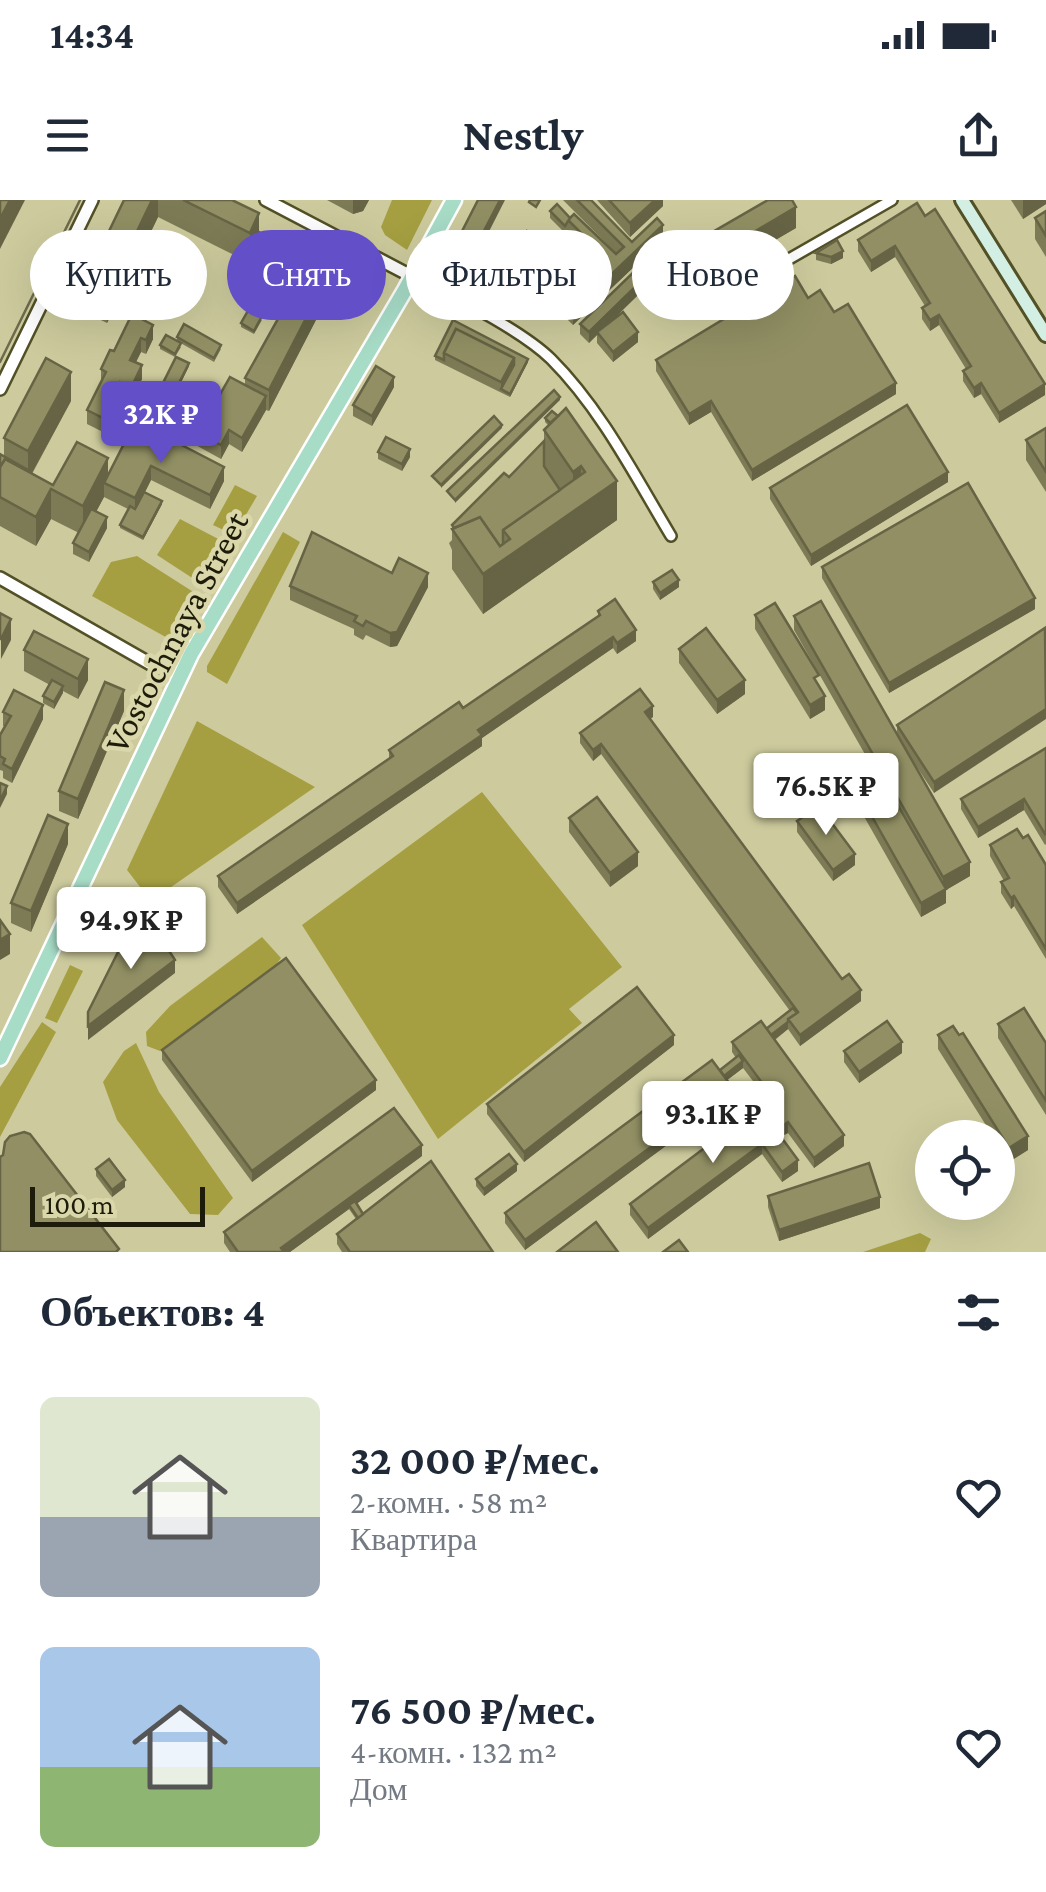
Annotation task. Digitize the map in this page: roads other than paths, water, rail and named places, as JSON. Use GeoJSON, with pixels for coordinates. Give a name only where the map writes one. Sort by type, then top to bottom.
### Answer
{"type":"FeatureCollection","features":[{"type":"Feature","properties":{"kind":"main road","name":"Vostochnaya Street"},"geometry":{"type":"LineString","coordinates":[[438,230],[454,200]]}},
{"type":"Feature","properties":{"kind":"main road"},"geometry":{"type":"LineString","coordinates":[[962,200],[1046,334]]}},
{"type":"Feature","properties":{"kind":"main road","name":"Vostochnaya Street"},"geometry":{"type":"LineString","coordinates":[[0,1058],[181,677],[264,527],[406,287]]}},
{"type":"Feature","properties":{"kind":"main road","name":"Vostochnaya Street"},"geometry":{"type":"LineString","coordinates":[[0,1039],[28,997]]}},
{"type":"Feature","properties":{"kind":"street"},"geometry":{"type":"LineString","coordinates":[[0,389],[92,200]]}},
{"type":"Feature","properties":{"kind":"street"},"geometry":{"type":"LineString","coordinates":[[266,200],[406,274]]}},
{"type":"Feature","properties":{"kind":"street"},"geometry":{"type":"LineString","coordinates":[[794,256],[892,200]]}},
{"type":"Feature","properties":{"kind":"street"},"geometry":{"type":"LineString","coordinates":[[491,320],[549,356],[591,406],[671,536]]}},
{"type":"Feature","properties":{"kind":"street"},"geometry":{"type":"LineString","coordinates":[[0,578],[156,667],[181,677]]}},
{"type":"Feature","properties":{"kind":"tram line"},"geometry":{"type":"LineString","coordinates":[[0,362],[80,200]]}}]}
